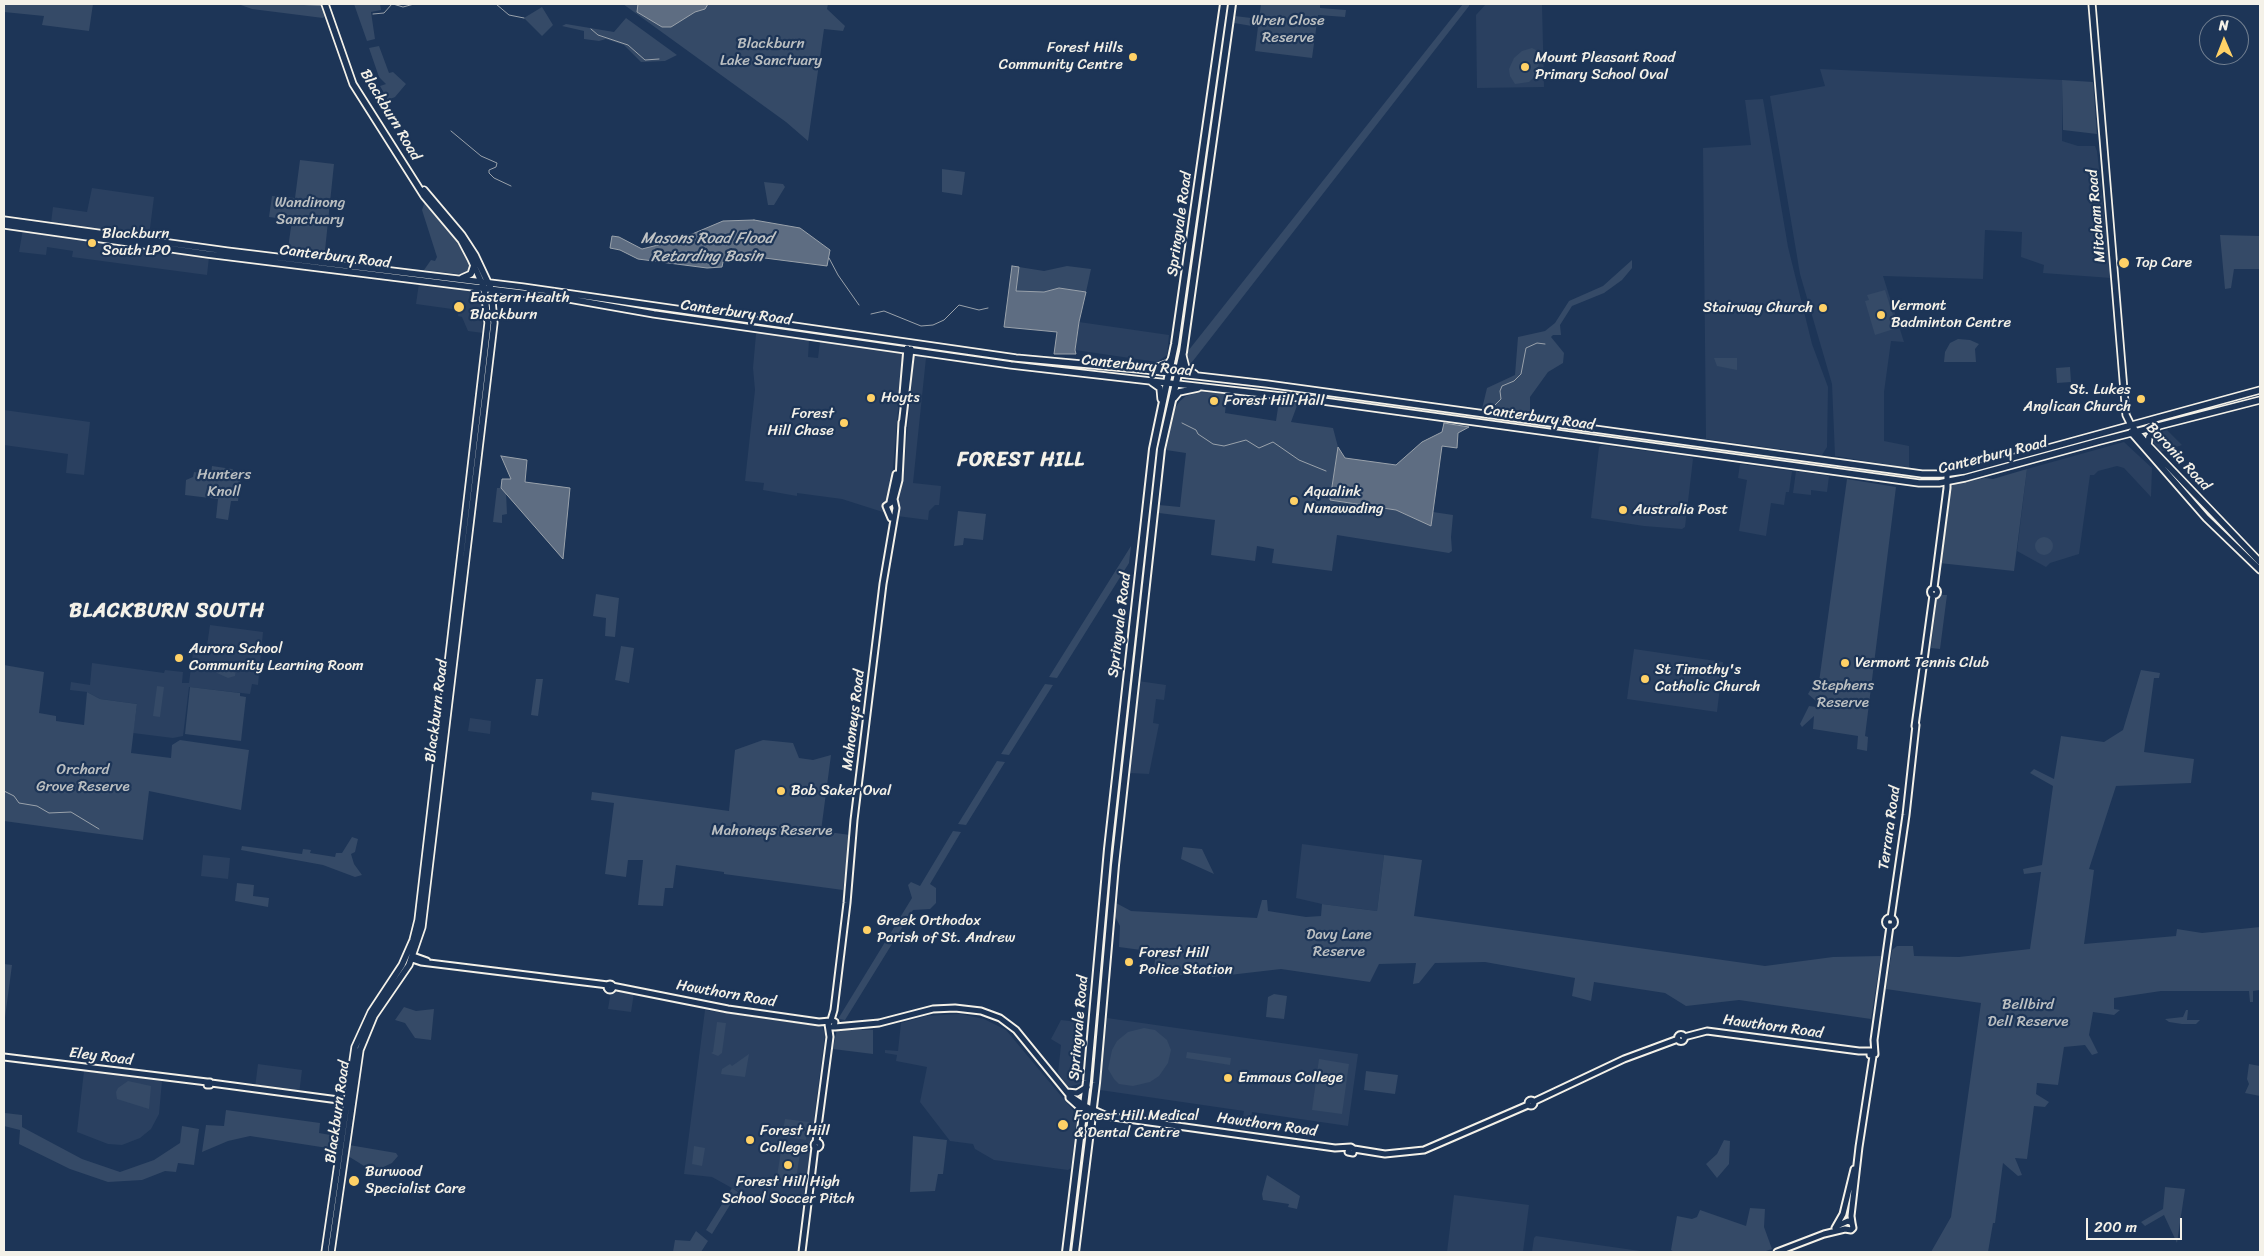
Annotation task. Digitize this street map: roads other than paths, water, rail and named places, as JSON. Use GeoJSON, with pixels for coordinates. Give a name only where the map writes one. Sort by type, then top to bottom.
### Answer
{"type":"FeatureCollection","features":[{"type":"Feature","properties":{"kind":"highway","name":"Springvale Road"},"geometry":{"type":"LineString","coordinates":[[1066,1252],[1087,1087],[1107,856],[1153,446],[1173,357],[1224,4]]}},
{"type":"Feature","properties":{"kind":"highway","name":"Springvale Road"},"geometry":{"type":"LineString","coordinates":[[1075,1252],[1092,1112],[1115,861],[1162,445],[1183,352],[1232,4]]}},
{"type":"Feature","properties":{"kind":"highway"},"geometry":{"type":"LineString","coordinates":[[1139,566],[1143,566],[1149,560]]}},
{"type":"Feature","properties":{"kind":"main road","name":"Blackburn Road"},"geometry":{"type":"LineString","coordinates":[[325,4],[353,84],[415,181],[438,212],[470,246],[489,282],[487,289],[485,355],[418,920],[411,956],[371,1012],[358,1038],[351,1065],[349,1102]]}},
{"type":"Feature","properties":{"kind":"main road","name":"Mitcham Road"},"geometry":{"type":"LineString","coordinates":[[2092,4],[2123,394],[2125,411],[2131,425]]}},
{"type":"Feature","properties":{"kind":"main road","name":"Blackburn Road"},"geometry":{"type":"LineString","coordinates":[[325,1252],[349,1102],[364,1036],[374,1016],[411,956],[423,922],[493,338],[493,299],[461,240],[436,203],[428,198]]}},
{"type":"Feature","properties":{"kind":"main road"},"geometry":{"type":"LineString","coordinates":[[436,203],[438,212]]}},
{"type":"Feature","properties":{"kind":"main road","name":"Canterbury Road"},"geometry":{"type":"LineString","coordinates":[[4,220],[509,292],[707,318],[766,322],[1041,368],[1308,399],[1911,482],[1947,482],[2260,400]]}},
{"type":"Feature","properties":{"kind":"main road","name":"Canterbury Road"},"geometry":{"type":"LineString","coordinates":[[4,225],[143,241]]}},
{"type":"Feature","properties":{"kind":"main road","name":"Canterbury Road"},"geometry":{"type":"LineString","coordinates":[[263,258],[460,278],[765,329],[1042,362],[1179,373],[1912,473],[1947,474],[2260,390]]}},
{"type":"Feature","properties":{"kind":"main road"},"geometry":{"type":"LineString","coordinates":[[460,278],[470,274],[474,265]]}},
{"type":"Feature","properties":{"kind":"main road"},"geometry":{"type":"LineString","coordinates":[[472,286],[482,294],[487,305]]}},
{"type":"Feature","properties":{"kind":"main road"},"geometry":{"type":"LineString","coordinates":[[493,299],[502,292],[509,292]]}},
{"type":"Feature","properties":{"kind":"main road"},"geometry":{"type":"LineString","coordinates":[[765,329],[766,322]]}},
{"type":"Feature","properties":{"kind":"main road"},"geometry":{"type":"LineString","coordinates":[[891,511],[901,455],[902,422],[910,347]]}},
{"type":"Feature","properties":{"kind":"main road"},"geometry":{"type":"LineString","coordinates":[[1183,352],[1186,367],[1198,376]]}},
{"type":"Feature","properties":{"kind":"main road"},"geometry":{"type":"LineString","coordinates":[[1147,370],[1165,364],[1173,357]]}},
{"type":"Feature","properties":{"kind":"main road"},"geometry":{"type":"LineString","coordinates":[[1147,379],[1156,383],[1161,390],[1161,408]]}},
{"type":"Feature","properties":{"kind":"main road"},"geometry":{"type":"LineString","coordinates":[[1173,399],[1179,392],[1208,386]]}},
{"type":"Feature","properties":{"kind":"main road"},"geometry":{"type":"LineString","coordinates":[[1308,399],[1309,390]]}},
{"type":"Feature","properties":{"kind":"main road","name":"Boronia Road"},"geometry":{"type":"LineString","coordinates":[[2131,425],[2134,432],[2206,518],[2260,562]]}},
{"type":"Feature","properties":{"kind":"main road"},"geometry":{"type":"LineString","coordinates":[[2148,445],[2149,437],[2158,427]]}},
{"type":"Feature","properties":{"kind":"main road","name":"Boronia Road"},"geometry":{"type":"LineString","coordinates":[[2134,432],[2148,445],[2260,570]]}},
{"type":"Feature","properties":{"kind":"main road"},"geometry":{"type":"LineString","coordinates":[[1653,438],[1659,447]]}},
{"type":"Feature","properties":{"kind":"main road"},"geometry":{"type":"LineString","coordinates":[[1659,447],[1661,439]]}},
{"type":"Feature","properties":{"kind":"main road"},"geometry":{"type":"LineString","coordinates":[[1946,494],[1947,474]]}},
{"type":"Feature","properties":{"kind":"main road"},"geometry":{"type":"LineString","coordinates":[[1939,483],[1946,494]]}},
{"type":"Feature","properties":{"kind":"main road","name":"Terrara Road"},"geometry":{"type":"LineString","coordinates":[[1871,1053],[1890,926],[1895,922],[1891,918],[1906,815],[1915,726],[1933,595],[1937,591],[1934,588],[1946,494]]}},
{"type":"Feature","properties":{"kind":"main road"},"geometry":{"type":"LineString","coordinates":[[891,511],[886,506],[892,503]]}},
{"type":"Feature","properties":{"kind":"main road","name":"Mahoneys Road"},"geometry":{"type":"LineString","coordinates":[[802,1252],[818,1145],[865,730],[892,524],[891,511]]}},
{"type":"Feature","properties":{"kind":"main road","name":"Hawthorn Road"},"geometry":{"type":"LineString","coordinates":[[411,956],[427,962],[630,989],[728,1009],[832,1024],[879,1023],[933,1009],[955,1008],[986,1012],[1004,1020],[1016,1030],[1072,1101],[1092,1112],[1351,1151],[1399,1154],[1424,1150],[1528,1105],[1530,1100],[1534,1102],[1624,1059],[1678,1040],[1682,1042],[1684,1037],[1699,1032],[1718,1032],[1871,1053]]}},
{"type":"Feature","properties":{"kind":"main road"},"geometry":{"type":"LineString","coordinates":[[1845,1229],[1851,1216],[1871,1053]]}},
{"type":"Feature","properties":{"kind":"main road","name":"Eley Road"},"geometry":{"type":"LineString","coordinates":[[4,1057],[349,1102]]}},
{"type":"Feature","properties":{"kind":"main road"},"geometry":{"type":"LineString","coordinates":[[1068,1094],[1087,1087]]}},
{"type":"Feature","properties":{"kind":"main road"},"geometry":{"type":"LineString","coordinates":[[1835,1228],[1842,1217],[1848,1198],[1859,1147]]}},
{"type":"Feature","properties":{"kind":"main road"},"geometry":{"type":"LineString","coordinates":[[1777,1252],[1824,1234],[1852,1229],[1848,1222],[1848,1198]]}},
{"type":"Feature","properties":{"kind":"main road","name":"Blackburn Road"},"geometry":{"type":"LineString","coordinates":[[331,1252],[334,1205]]}},
{"type":"Feature","properties":{"kind":"main road"},"geometry":{"type":"LineString","coordinates":[[1824,1234],[1848,1222]]}},
{"type":"Feature","properties":{"kind":"water"},"geometry":{"type":"Polygon","coordinates":[[[638,4],[708,4],[705,9],[695,12],[671,27],[662,27],[637,12],[638,4]]]}},
{"type":"Feature","properties":{"kind":"water","name":"Masons Road Flood Retarding Basin"},"geometry":{"type":"Polygon","coordinates":[[[754,220],[800,228],[830,250],[827,266],[741,255],[723,262],[722,267],[707,268],[638,259],[620,250],[610,248],[612,236],[619,237],[642,249],[678,240],[723,221],[754,220]]]}},
{"type":"Feature","properties":{"kind":"water"},"geometry":{"type":"Polygon","coordinates":[[[1012,266],[1019,267],[1016,291],[1044,292],[1059,288],[1086,292],[1079,322],[1076,354],[1054,354],[1057,332],[1004,327],[1012,266]]]}},
{"type":"Feature","properties":{"kind":"water"},"geometry":{"type":"Polygon","coordinates":[[[1444,423],[1469,427],[1458,433],[1457,448],[1442,446],[1431,526],[1396,510],[1330,500],[1338,447],[1345,458],[1396,465],[1422,442],[1442,432],[1444,423]]]}},
{"type":"Feature","properties":{"kind":"water"},"geometry":{"type":"Polygon","coordinates":[[[501,456],[527,460],[525,482],[570,488],[563,559],[501,488],[502,479],[511,479],[501,456]]]}},
{"type":"Feature","properties":{"kind":"waterway"},"geometry":{"type":"LineString","coordinates":[[286,4],[321,5]]}},
{"type":"Feature","properties":{"kind":"waterway"},"geometry":{"type":"LineString","coordinates":[[373,14],[384,13],[392,4]]}},
{"type":"Feature","properties":{"kind":"waterway"},"geometry":{"type":"LineString","coordinates":[[393,4],[403,7],[414,4]]}},
{"type":"Feature","properties":{"kind":"waterway"},"geometry":{"type":"LineString","coordinates":[[496,4],[509,15],[524,18]]}},
{"type":"Feature","properties":{"kind":"waterway"},"geometry":{"type":"LineString","coordinates":[[591,29],[598,35],[628,45],[645,60],[659,59]]}},
{"type":"Feature","properties":{"kind":"waterway"},"geometry":{"type":"LineString","coordinates":[[451,131],[481,156],[497,163],[496,167],[489,170],[489,173],[494,178],[511,186]]}},
{"type":"Feature","properties":{"kind":"waterway"},"geometry":{"type":"LineString","coordinates":[[829,258],[838,275],[859,305]]}},
{"type":"Feature","properties":{"kind":"waterway"},"geometry":{"type":"LineString","coordinates":[[871,314],[884,311],[921,326],[933,325],[944,320],[959,305],[979,310],[988,308]]}},
{"type":"Feature","properties":{"kind":"waterway"},"geometry":{"type":"LineString","coordinates":[[1492,408],[1501,399],[1500,391],[1502,386],[1514,381],[1521,374],[1526,348],[1537,343],[1545,344]]}},
{"type":"Feature","properties":{"kind":"waterway"},"geometry":{"type":"LineString","coordinates":[[1182,423],[1196,430],[1198,434],[1213,444],[1224,446],[1246,440],[1259,448],[1273,442],[1299,460],[1326,471]]}},
{"type":"Feature","properties":{"kind":"waterway"},"geometry":{"type":"LineString","coordinates":[[4,791],[14,796],[19,803],[37,806],[49,813],[71,812],[99,829]]}},
{"type":"Feature","properties":{"kind":"place","name":"Forest Hills Community Centre"},"geometry":{"type":"Point","coordinates":[1133,57]}},
{"type":"Feature","properties":{"kind":"place","name":"Mount Pleasant Road Primary School Oval"},"geometry":{"type":"Point","coordinates":[1525,67]}},
{"type":"Feature","properties":{"kind":"place","name":"Blackburn South LPO"},"geometry":{"type":"Point","coordinates":[92,243]}},
{"type":"Feature","properties":{"kind":"place","name":"Top Care"},"geometry":{"type":"Point","coordinates":[2124,263]}},
{"type":"Feature","properties":{"kind":"place","name":"Eastern Health Blackburn"},"geometry":{"type":"Point","coordinates":[459,307]}},
{"type":"Feature","properties":{"kind":"place","name":"Stairway Church"},"geometry":{"type":"Point","coordinates":[1823,308]}},
{"type":"Feature","properties":{"kind":"place","name":"Vermont Badminton Centre"},"geometry":{"type":"Point","coordinates":[1881,315]}},
{"type":"Feature","properties":{"kind":"place","name":"Hoyts"},"geometry":{"type":"Point","coordinates":[871,398]}},
{"type":"Feature","properties":{"kind":"place","name":"St. Lukes Anglican Church"},"geometry":{"type":"Point","coordinates":[2141,399]}},
{"type":"Feature","properties":{"kind":"place","name":"Forest Hill Hall"},"geometry":{"type":"Point","coordinates":[1214,401]}},
{"type":"Feature","properties":{"kind":"place","name":"Forest Hill Chase"},"geometry":{"type":"Point","coordinates":[844,423]}},
{"type":"Feature","properties":{"kind":"place","name":"Aqualink Nunawading"},"geometry":{"type":"Point","coordinates":[1294,501]}},
{"type":"Feature","properties":{"kind":"place","name":"Australia Post"},"geometry":{"type":"Point","coordinates":[1623,510]}},
{"type":"Feature","properties":{"kind":"place","name":"Aurora School Community Learning Room"},"geometry":{"type":"Point","coordinates":[179,658]}},
{"type":"Feature","properties":{"kind":"place","name":"Vermont Tennis Club"},"geometry":{"type":"Point","coordinates":[1845,663]}},
{"type":"Feature","properties":{"kind":"place","name":"St Timothy's Catholic Church"},"geometry":{"type":"Point","coordinates":[1645,679]}},
{"type":"Feature","properties":{"kind":"place","name":"Bob Saker Oval"},"geometry":{"type":"Point","coordinates":[781,791]}},
{"type":"Feature","properties":{"kind":"place","name":"Greek Orthodox Parish of St. Andrew"},"geometry":{"type":"Point","coordinates":[867,930]}},
{"type":"Feature","properties":{"kind":"place","name":"Forest Hill Police Station"},"geometry":{"type":"Point","coordinates":[1129,962]}},
{"type":"Feature","properties":{"kind":"place","name":"Emmaus College"},"geometry":{"type":"Point","coordinates":[1228,1078]}},
{"type":"Feature","properties":{"kind":"place","name":"Forest Hill Medical & Dental Centre"},"geometry":{"type":"Point","coordinates":[1063,1125]}},
{"type":"Feature","properties":{"kind":"place","name":"Forest Hill College"},"geometry":{"type":"Point","coordinates":[750,1140]}},
{"type":"Feature","properties":{"kind":"place","name":"Forest Hill High School Soccer Pitch"},"geometry":{"type":"Point","coordinates":[788,1165]}},
{"type":"Feature","properties":{"kind":"place","name":"Burwood Specialist Care"},"geometry":{"type":"Point","coordinates":[354,1181]}},
{"type":"Feature","properties":{"kind":"district","name":"FOREST HILL"},"geometry":{"type":"Point","coordinates":[1021,461]}},
{"type":"Feature","properties":{"kind":"district","name":"BLACKBURN SOUTH"},"geometry":{"type":"Point","coordinates":[167,612]}},
{"type":"Feature","properties":{"kind":"park label","name":"Wren Close Reserve"},"geometry":{"type":"Point","coordinates":[1288,30]}},
{"type":"Feature","properties":{"kind":"park label","name":"Blackburn Lake Sanctuary"},"geometry":{"type":"Point","coordinates":[771,52]}},
{"type":"Feature","properties":{"kind":"park label","name":"Wandinong Sanctuary"},"geometry":{"type":"Point","coordinates":[310,212]}},
{"type":"Feature","properties":{"kind":"park label","name":"Hunters Knoll"},"geometry":{"type":"Point","coordinates":[224,484]}},
{"type":"Feature","properties":{"kind":"park label","name":"Stephens Reserve"},"geometry":{"type":"Point","coordinates":[1843,694]}},
{"type":"Feature","properties":{"kind":"park label","name":"Orchard Grove Reserve"},"geometry":{"type":"Point","coordinates":[83,778]}},
{"type":"Feature","properties":{"kind":"park label","name":"Mahoneys Reserve"},"geometry":{"type":"Point","coordinates":[772,831]}},
{"type":"Feature","properties":{"kind":"park label","name":"Davy Lane Reserve"},"geometry":{"type":"Point","coordinates":[1339,944]}},
{"type":"Feature","properties":{"kind":"park label","name":"Bellbird Dell Reserve"},"geometry":{"type":"Point","coordinates":[2028,1014]}}]}
